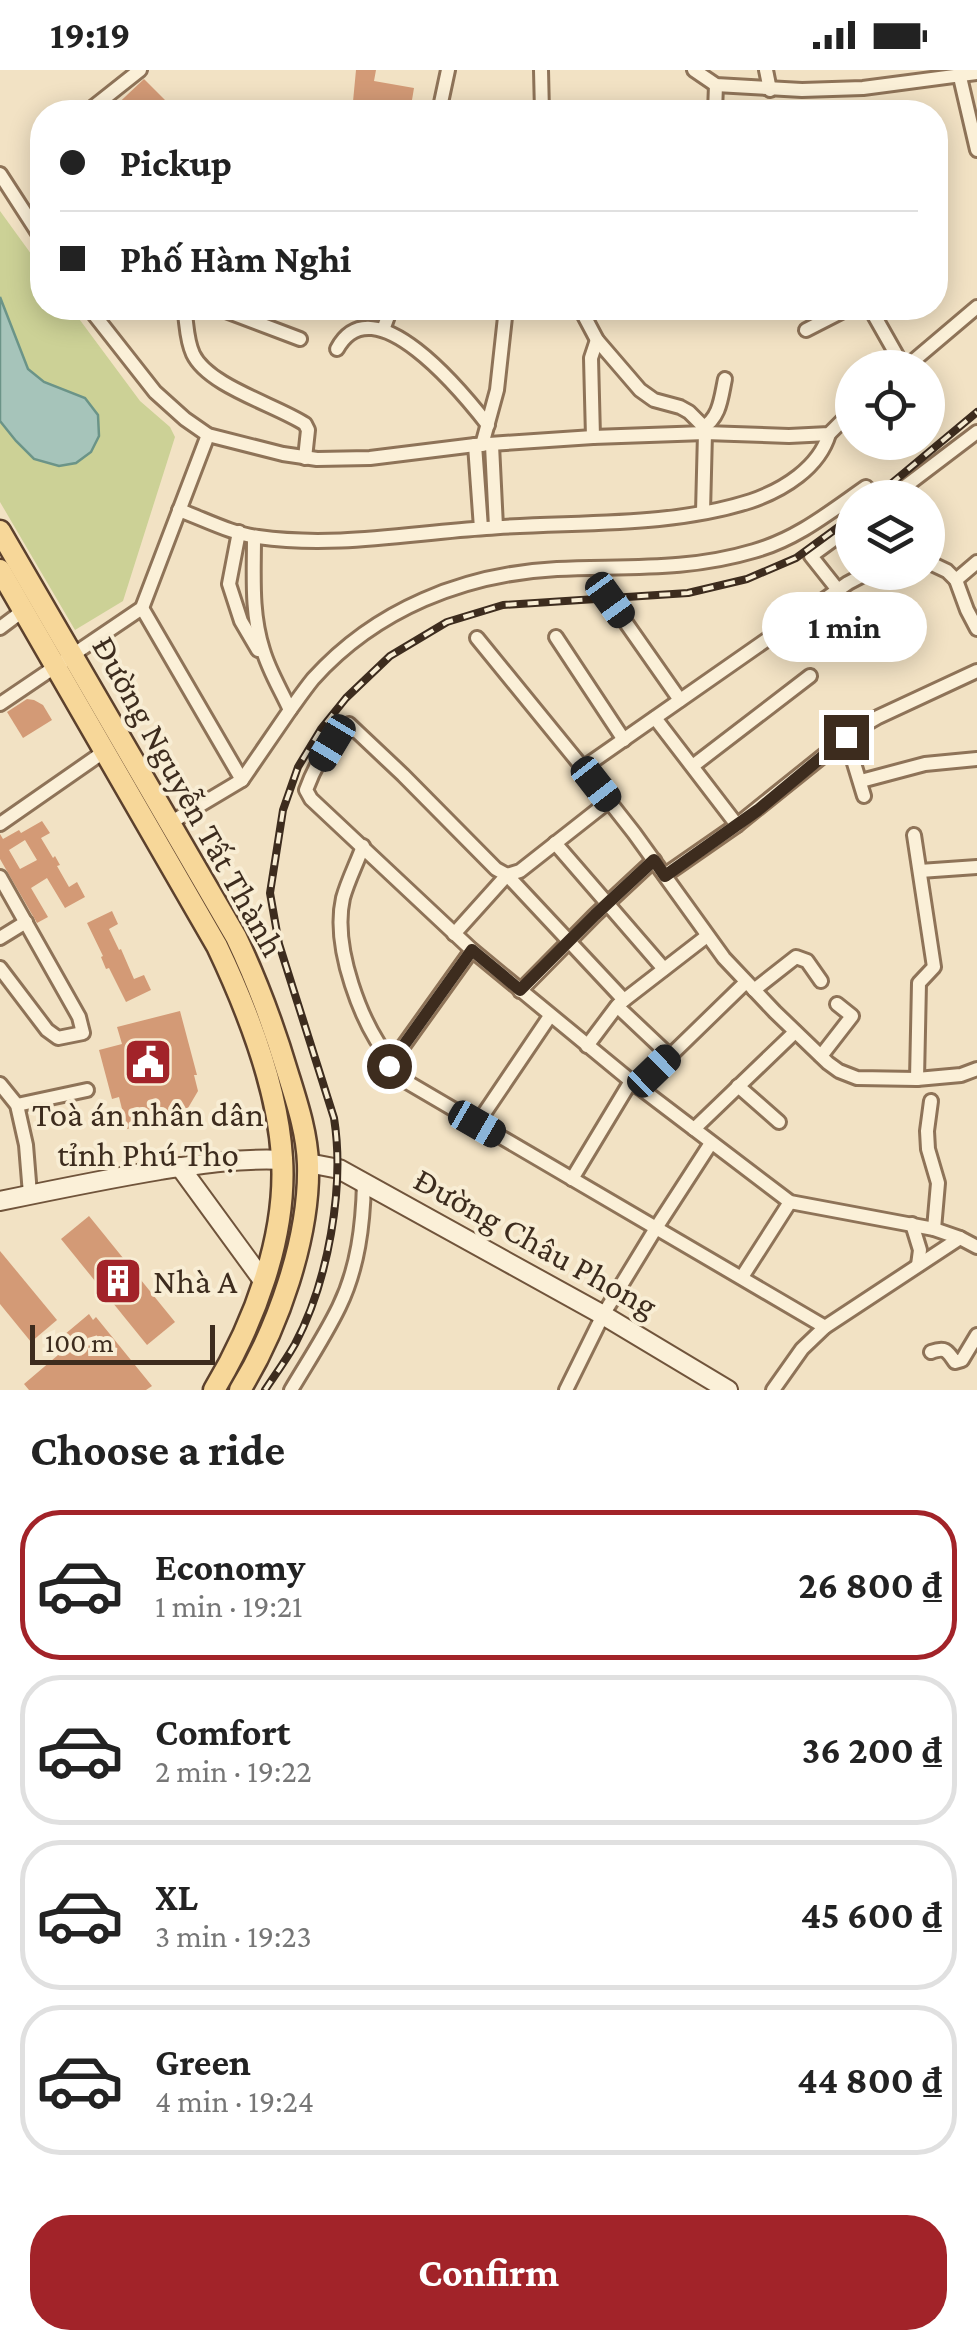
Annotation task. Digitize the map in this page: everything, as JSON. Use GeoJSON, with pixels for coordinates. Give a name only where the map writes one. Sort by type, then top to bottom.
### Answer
{"type":"FeatureCollection","features":[{"type":"Feature","properties":{"kind":"main road","name":"Đường Nguyễn Tất Thành"},"geometry":{"type":"LineString","coordinates":[[0,531],[105,751],[250,967],[300,1113],[308,1163],[306,1206],[286,1292],[270,1335],[240,1390]]}},
{"type":"Feature","properties":{"kind":"main road","name":"Đường Nguyễn Tất Thành"},"geometry":{"type":"LineString","coordinates":[[0,570],[170,823],[212,915],[276,1115],[282,1160],[281,1205],[264,1282],[250,1323],[214,1390]]}},
{"type":"Feature","properties":{"kind":"street"},"geometry":{"type":"LineString","coordinates":[[103,100],[140,70]]}},
{"type":"Feature","properties":{"kind":"street"},"geometry":{"type":"LineString","coordinates":[[442,100],[448,70]]}},
{"type":"Feature","properties":{"kind":"street"},"geometry":{"type":"LineString","coordinates":[[542,70],[542,100]]}},
{"type":"Feature","properties":{"kind":"street"},"geometry":{"type":"LineString","coordinates":[[694,70],[716,85],[770,90],[849,88],[977,74]]}},
{"type":"Feature","properties":{"kind":"street"},"geometry":{"type":"LineString","coordinates":[[766,70],[770,90]]}},
{"type":"Feature","properties":{"kind":"street"},"geometry":{"type":"LineString","coordinates":[[960,77],[977,150]]}},
{"type":"Feature","properties":{"kind":"street"},"geometry":{"type":"LineString","coordinates":[[715,100],[716,85]]}},
{"type":"Feature","properties":{"kind":"street"},"geometry":{"type":"LineString","coordinates":[[0,174],[30,220]]}},
{"type":"Feature","properties":{"kind":"street"},"geometry":{"type":"LineString","coordinates":[[926,350],[977,307]]}},
{"type":"Feature","properties":{"kind":"street"},"geometry":{"type":"LineString","coordinates":[[99,320],[162,399],[208,435],[305,458],[370,458],[483,445],[703,430],[776,436],[829,434]]}},
{"type":"Feature","properties":{"kind":"street"},"geometry":{"type":"LineString","coordinates":[[185,320],[188,341],[205,370],[306,424],[305,458]]}},
{"type":"Feature","properties":{"kind":"street"},"geometry":{"type":"LineString","coordinates":[[250,320],[300,339]]}},
{"type":"Feature","properties":{"kind":"street"},"geometry":{"type":"LineString","coordinates":[[383,330],[387,320]]}},
{"type":"Feature","properties":{"kind":"street"},"geometry":{"type":"LineString","coordinates":[[480,528],[483,445],[500,375],[505,320]]}},
{"type":"Feature","properties":{"kind":"street"},"geometry":{"type":"LineString","coordinates":[[586,320],[597,340],[647,396],[690,412],[703,430],[703,512]]}},
{"type":"Feature","properties":{"kind":"street"},"geometry":{"type":"LineString","coordinates":[[806,330],[826,320]]}},
{"type":"Feature","properties":{"kind":"street"},"geometry":{"type":"LineString","coordinates":[[877,320],[894,350]]}},
{"type":"Feature","properties":{"kind":"street"},"geometry":{"type":"LineString","coordinates":[[336,349],[353,329],[383,330],[437,368],[488,425]]}},
{"type":"Feature","properties":{"kind":"street"},"geometry":{"type":"LineString","coordinates":[[593,438],[591,358],[597,340]]}},
{"type":"Feature","properties":{"kind":"street"},"geometry":{"type":"LineString","coordinates":[[703,430],[718,410],[724,379]]}},
{"type":"Feature","properties":{"kind":"street"},"geometry":{"type":"LineString","coordinates":[[179,510],[254,537],[319,541],[649,519],[754,500],[780,488],[815,461],[835,428]]}},
{"type":"Feature","properties":{"kind":"street"},"geometry":{"type":"LineString","coordinates":[[914,480],[977,432]]}},
{"type":"Feature","properties":{"kind":"street"},"geometry":{"type":"LineString","coordinates":[[0,704],[142,608],[208,435]]}},
{"type":"Feature","properties":{"kind":"street"},"geometry":{"type":"LineString","coordinates":[[483,445],[496,527]]}},
{"type":"Feature","properties":{"kind":"street"},"geometry":{"type":"LineString","coordinates":[[170,823],[242,780],[316,676],[346,648],[399,611],[449,588],[506,573],[664,568],[755,551],[795,536],[835,508]]}},
{"type":"Feature","properties":{"kind":"street"},"geometry":{"type":"LineString","coordinates":[[239,532],[230,576],[231,591],[246,630],[290,710]]}},
{"type":"Feature","properties":{"kind":"street"},"geometry":{"type":"LineString","coordinates":[[254,537],[253,600],[268,664]]}},
{"type":"Feature","properties":{"kind":"street"},"geometry":{"type":"LineString","coordinates":[[835,539],[812,556],[835,586]]}},
{"type":"Feature","properties":{"kind":"street"},"geometry":{"type":"LineString","coordinates":[[956,580],[977,562]]}},
{"type":"Feature","properties":{"kind":"street"},"geometry":{"type":"LineString","coordinates":[[945,570],[956,580],[977,629]]}},
{"type":"Feature","properties":{"kind":"street"},"geometry":{"type":"LineString","coordinates":[[583,768],[838,590]]}},
{"type":"Feature","properties":{"kind":"street"},"geometry":{"type":"LineString","coordinates":[[610,600],[680,700]]}},
{"type":"Feature","properties":{"kind":"street"},"geometry":{"type":"LineString","coordinates":[[142,608],[242,780]]}},
{"type":"Feature","properties":{"kind":"street"},"geometry":{"type":"LineString","coordinates":[[0,628],[24,610]]}},
{"type":"Feature","properties":{"kind":"street"},"geometry":{"type":"LineString","coordinates":[[477,638],[609,801],[707,936],[820,1056],[839,1071],[857,1078],[917,1079],[961,1075],[977,1069]]}},
{"type":"Feature","properties":{"kind":"street"},"geometry":{"type":"LineString","coordinates":[[556,638],[624,740]]}},
{"type":"Feature","properties":{"kind":"street"},"geometry":{"type":"LineString","coordinates":[[694,765],[810,676]]}},
{"type":"Feature","properties":{"kind":"street"},"geometry":{"type":"LineString","coordinates":[[665,876],[737,825],[846,737],[878,717],[976,676]]}},
{"type":"Feature","properties":{"kind":"street"},"geometry":{"type":"LineString","coordinates":[[655,718],[737,825]]}},
{"type":"Feature","properties":{"kind":"street"},"geometry":{"type":"LineString","coordinates":[[670,1056],[507,875],[496,869],[349,724],[342,729],[306,790],[312,800],[454,934],[586,1046],[790,1202],[934,1229],[977,1247]]}},
{"type":"Feature","properties":{"kind":"street"},"geometry":{"type":"LineString","coordinates":[[846,737],[862,788],[925,764],[977,759]]}},
{"type":"Feature","properties":{"kind":"street"},"geometry":{"type":"LineString","coordinates":[[0,824],[105,751]]}},
{"type":"Feature","properties":{"kind":"street"},"geometry":{"type":"LineString","coordinates":[[454,934],[507,875],[520,871],[609,801]]}},
{"type":"Feature","properties":{"kind":"street"},"geometry":{"type":"LineString","coordinates":[[914,835],[934,967],[918,983],[917,1079]]}},
{"type":"Feature","properties":{"kind":"street"},"geometry":{"type":"LineString","coordinates":[[555,843],[664,969]]}},
{"type":"Feature","properties":{"kind":"street"},"geometry":{"type":"LineString","coordinates":[[363,846],[343,899],[342,936],[360,1008],[374,1039],[392,1062]]}},
{"type":"Feature","properties":{"kind":"street"},"geometry":{"type":"LineString","coordinates":[[520,990],[654,860]]}},
{"type":"Feature","properties":{"kind":"street"},"geometry":{"type":"LineString","coordinates":[[920,871],[977,867]]}},
{"type":"Feature","properties":{"kind":"street"},"geometry":{"type":"LineString","coordinates":[[0,878],[79,1017],[83,1034],[58,1038],[47,1030],[0,968]]}},
{"type":"Feature","properties":{"kind":"street"},"geometry":{"type":"LineString","coordinates":[[0,938],[26,922]]}},
{"type":"Feature","properties":{"kind":"street"},"geometry":{"type":"LineString","coordinates":[[586,1046],[621,1003],[707,936]]}},
{"type":"Feature","properties":{"kind":"street"},"geometry":{"type":"LineString","coordinates":[[472,950],[388,1068],[477,1124],[826,1326]]}},
{"type":"Feature","properties":{"kind":"street"},"geometry":{"type":"LineString","coordinates":[[572,1179],[634,1084],[750,986],[796,957],[807,961],[821,982]]}},
{"type":"Feature","properties":{"kind":"street"},"geometry":{"type":"LineString","coordinates":[[820,1056],[852,1016],[837,1004]]}},
{"type":"Feature","properties":{"kind":"street"},"geometry":{"type":"LineString","coordinates":[[477,1124],[550,1016]]}},
{"type":"Feature","properties":{"kind":"street"},"geometry":{"type":"LineString","coordinates":[[694,1130],[796,1032]]}},
{"type":"Feature","properties":{"kind":"street"},"geometry":{"type":"LineString","coordinates":[[0,1084],[17,1105],[26,1145],[30,1194]]}},
{"type":"Feature","properties":{"kind":"street"},"geometry":{"type":"LineString","coordinates":[[738,1086],[779,1122]]}},
{"type":"Feature","properties":{"kind":"street"},"geometry":{"type":"LineString","coordinates":[[17,1105],[87,1090]]}},
{"type":"Feature","properties":{"kind":"street"},"geometry":{"type":"LineString","coordinates":[[930,1101],[926,1131],[938,1182],[934,1229]]}},
{"type":"Feature","properties":{"kind":"street"},"geometry":{"type":"LineString","coordinates":[[566,1390],[603,1315],[711,1143]]}},
{"type":"Feature","properties":{"kind":"street"},"geometry":{"type":"LineString","coordinates":[[0,1200],[180,1167],[250,1159],[282,1160]]}},
{"type":"Feature","properties":{"kind":"street","name":"Đường Châu Phong"},"geometry":{"type":"LineString","coordinates":[[308,1163],[338,1169],[364,1183],[603,1315],[728,1390]]}},
{"type":"Feature","properties":{"kind":"street"},"geometry":{"type":"LineString","coordinates":[[180,1167],[264,1282]]}},
{"type":"Feature","properties":{"kind":"street"},"geometry":{"type":"LineString","coordinates":[[292,1390],[338,1310],[348,1284],[360,1240],[364,1183]]}},
{"type":"Feature","properties":{"kind":"street"},"geometry":{"type":"LineString","coordinates":[[742,1276],[790,1202]]}},
{"type":"Feature","properties":{"kind":"street"},"geometry":{"type":"LineString","coordinates":[[912,1224],[920,1250],[918,1265]]}},
{"type":"Feature","properties":{"kind":"street"},"geometry":{"type":"LineString","coordinates":[[773,1390],[802,1349],[826,1326],[960,1238]]}},
{"type":"Feature","properties":{"kind":"street"},"geometry":{"type":"LineString","coordinates":[[931,1352],[941,1348],[956,1362],[962,1360],[977,1335]]}},
{"type":"Feature","properties":{"kind":"green space"},"geometry":{"type":"Polygon","coordinates":[[[0,211],[30,252],[30,320],[80,320],[140,401],[170,427],[175,437],[123,601],[75,630],[0,502],[0,211]]]}},
{"type":"Feature","properties":{"kind":"water"},"geometry":{"type":"Polygon","coordinates":[[[0,297],[28,369],[44,382],[85,398],[98,415],[99,436],[91,452],[76,463],[59,466],[34,459],[0,421],[0,297]]]}},
{"type":"Feature","properties":{"kind":"building"},"geometry":{"type":"Polygon","coordinates":[[[356,70],[376,70],[374,81],[414,88],[412,100],[353,100],[356,70]]]}},
{"type":"Feature","properties":{"kind":"building"},"geometry":{"type":"Polygon","coordinates":[[[144,79],[165,100],[122,100],[144,79]]]}},
{"type":"Feature","properties":{"kind":"building"},"geometry":{"type":"Polygon","coordinates":[[[27,699],[43,705],[52,720],[23,738],[7,712],[27,699]]]}},
{"type":"Feature","properties":{"kind":"building"},"geometry":{"type":"Polygon","coordinates":[[[42,821],[50,833],[41,838],[55,856],[69,887],[77,882],[85,897],[65,908],[47,878],[31,888],[48,917],[37,923],[0,859],[0,834],[3,839],[19,830],[21,833],[42,821]],[[25,840],[9,850],[20,869],[37,860],[25,840]]]}},
{"type":"Feature","properties":{"kind":"building"},"geometry":{"type":"Polygon","coordinates":[[[112,911],[118,924],[109,929],[119,950],[134,979],[144,975],[151,990],[126,1002],[109,968],[106,969],[87,923],[112,911]]]}},
{"type":"Feature","properties":{"kind":"building","name":"Toà án nhân dân tỉnh Phú Thọ"},"geometry":{"type":"Polygon","coordinates":[[[180,1011],[198,1091],[188,1108],[172,1112],[173,1117],[127,1129],[119,1097],[112,1099],[99,1050],[122,1044],[117,1027],[180,1011]]]}},
{"type":"Feature","properties":{"kind":"building","name":"Nhà A"},"geometry":{"type":"Polygon","coordinates":[[[89,1216],[175,1322],[147,1345],[61,1239],[89,1216]]]}},
{"type":"Feature","properties":{"kind":"building"},"geometry":{"type":"Polygon","coordinates":[[[0,1251],[57,1320],[31,1342],[0,1304],[0,1251]]]}},
{"type":"Feature","properties":{"kind":"building"},"geometry":{"type":"Polygon","coordinates":[[[89,1314],[93,1320],[96,1317],[152,1386],[146,1390],[29,1390],[24,1384],[71,1344],[64,1335],[89,1314]]]}},
{"type":"Feature","properties":{"kind":"railway"},"geometry":{"type":"LineString","coordinates":[[896,480],[977,412]]}},
{"type":"Feature","properties":{"kind":"railway"},"geometry":{"type":"LineString","coordinates":[[265,1390],[307,1319],[325,1263],[335,1203],[334,1118],[279,944],[270,893],[283,810],[298,767],[321,729],[346,698],[390,656],[447,622],[503,605],[688,593],[747,579],[796,558],[835,529]]}},
{"type":"Feature","properties":{"kind":"place","name":"Toà án nhân dân tỉnh Phú Thọ"},"geometry":{"type":"Point","coordinates":[148,1062]}},
{"type":"Feature","properties":{"kind":"place","name":"Nhà A"},"geometry":{"type":"Point","coordinates":[118,1281]}},
{"type":"Feature","properties":{"kind":"route"},"geometry":{"type":"LineString","coordinates":[[389,1066],[472,950],[520,990],[654,860],[665,876],[758,810],[846,737]]}}]}
